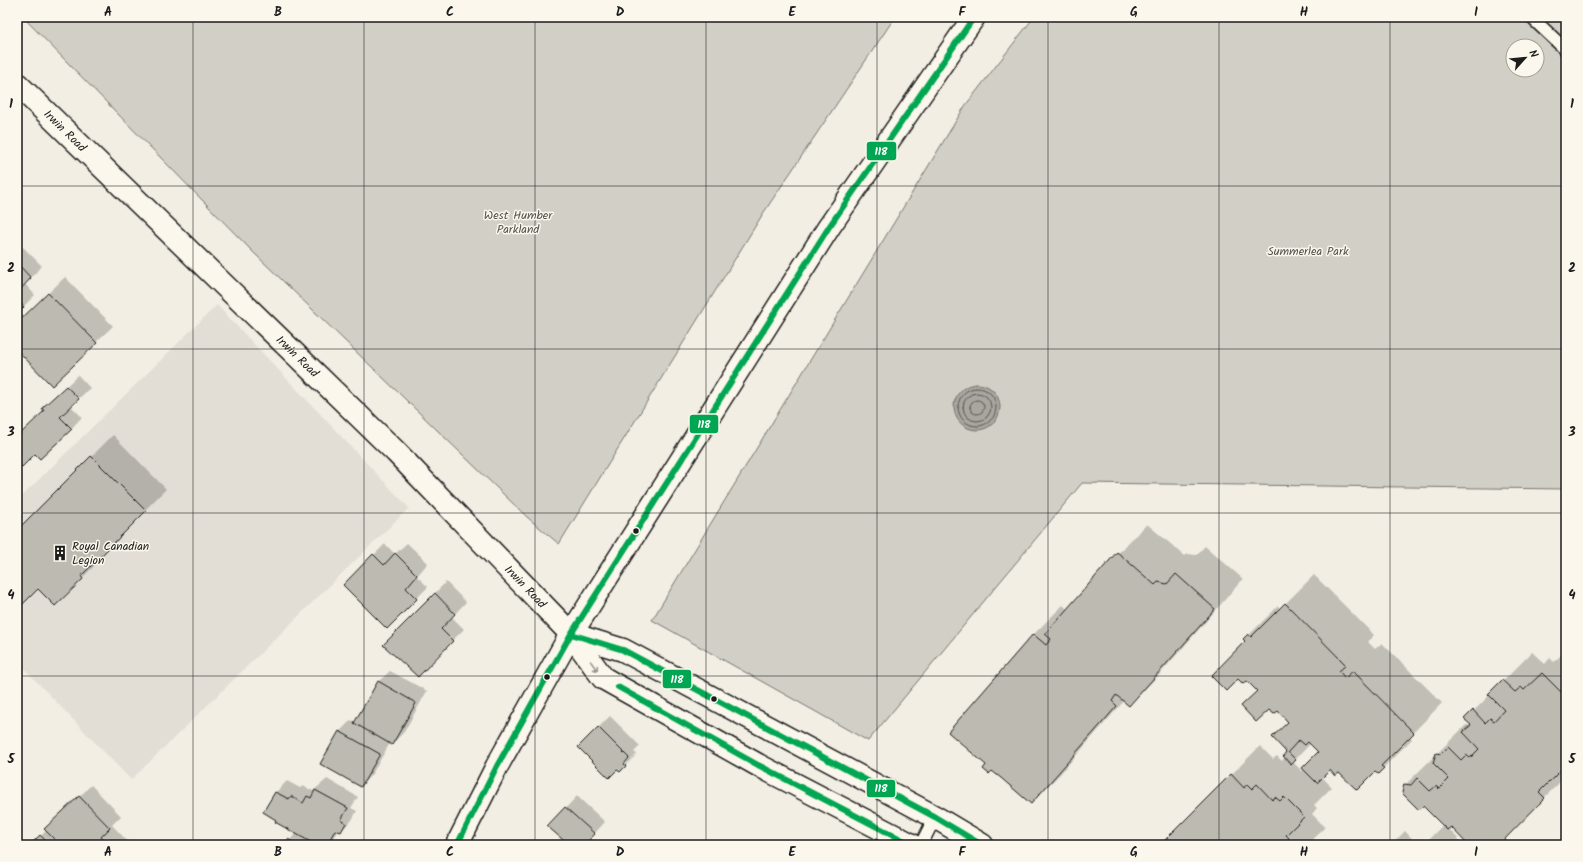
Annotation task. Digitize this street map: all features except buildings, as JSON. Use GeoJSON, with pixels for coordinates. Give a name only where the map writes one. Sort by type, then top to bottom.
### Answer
{"type":"FeatureCollection","features":[{"type":"Feature","properties":{"kind":"street"},"geometry":{"type":"LineString","coordinates":[[457,845],[497,766],[571,634],[829,227],[974,17]]}},
{"type":"Feature","properties":{"kind":"street","name":"Irwin Road"},"geometry":{"type":"LineString","coordinates":[[17,84],[396,452],[571,634],[603,678],[758,765],[912,845]]}},
{"type":"Feature","properties":{"kind":"street"},"geometry":{"type":"LineString","coordinates":[[571,634],[623,650],[935,817],[982,845]]}},
{"type":"Feature","properties":{"kind":"lane"},"geometry":{"type":"LineString","coordinates":[[1532,17],[1566,50]]}},
{"type":"Feature","properties":{"kind":"lane"},"geometry":{"type":"LineString","coordinates":[[921,845],[935,817]]}},
{"type":"Feature","properties":{"kind":"shaded area"},"geometry":{"type":"Polygon","coordinates":[[[217,305],[409,508],[131,780],[17,661],[17,501],[217,305]]]}},
{"type":"Feature","properties":{"kind":"green space","name":"West Humber Parkland"},"geometry":{"type":"Polygon","coordinates":[[[23,17],[895,17],[764,212],[559,544],[527,517],[253,252],[23,17]]]}},
{"type":"Feature","properties":{"kind":"green space","name":"Summerlea Park"},"geometry":{"type":"Polygon","coordinates":[[[1034,17],[1566,17],[1566,489],[1082,483],[868,741],[652,620],[965,106],[1034,17]]]}},
{"type":"Feature","properties":{"kind":"water"},"geometry":{"type":"Polygon","coordinates":[[[977,384],[990,388],[996,394],[1000,407],[996,420],[990,426],[977,430],[964,426],[958,420],[954,407],[958,394],[964,388],[977,384]]]}},
{"type":"Feature","properties":{"kind":"transit line","name":"118"},"geometry":{"type":"LineString","coordinates":[[457,845],[497,766],[571,634],[829,227],[974,17]]}},
{"type":"Feature","properties":{"kind":"transit line","name":"118"},"geometry":{"type":"LineString","coordinates":[[571,634],[623,650],[935,817],[982,845]]}},
{"type":"Feature","properties":{"kind":"transit line","name":"118"},"geometry":{"type":"LineString","coordinates":[[618,687],[758,765],[912,845]]}},
{"type":"Feature","properties":{"kind":"place","name":"Royal Canadian Legion"},"geometry":{"type":"Point","coordinates":[60,553]}}]}
